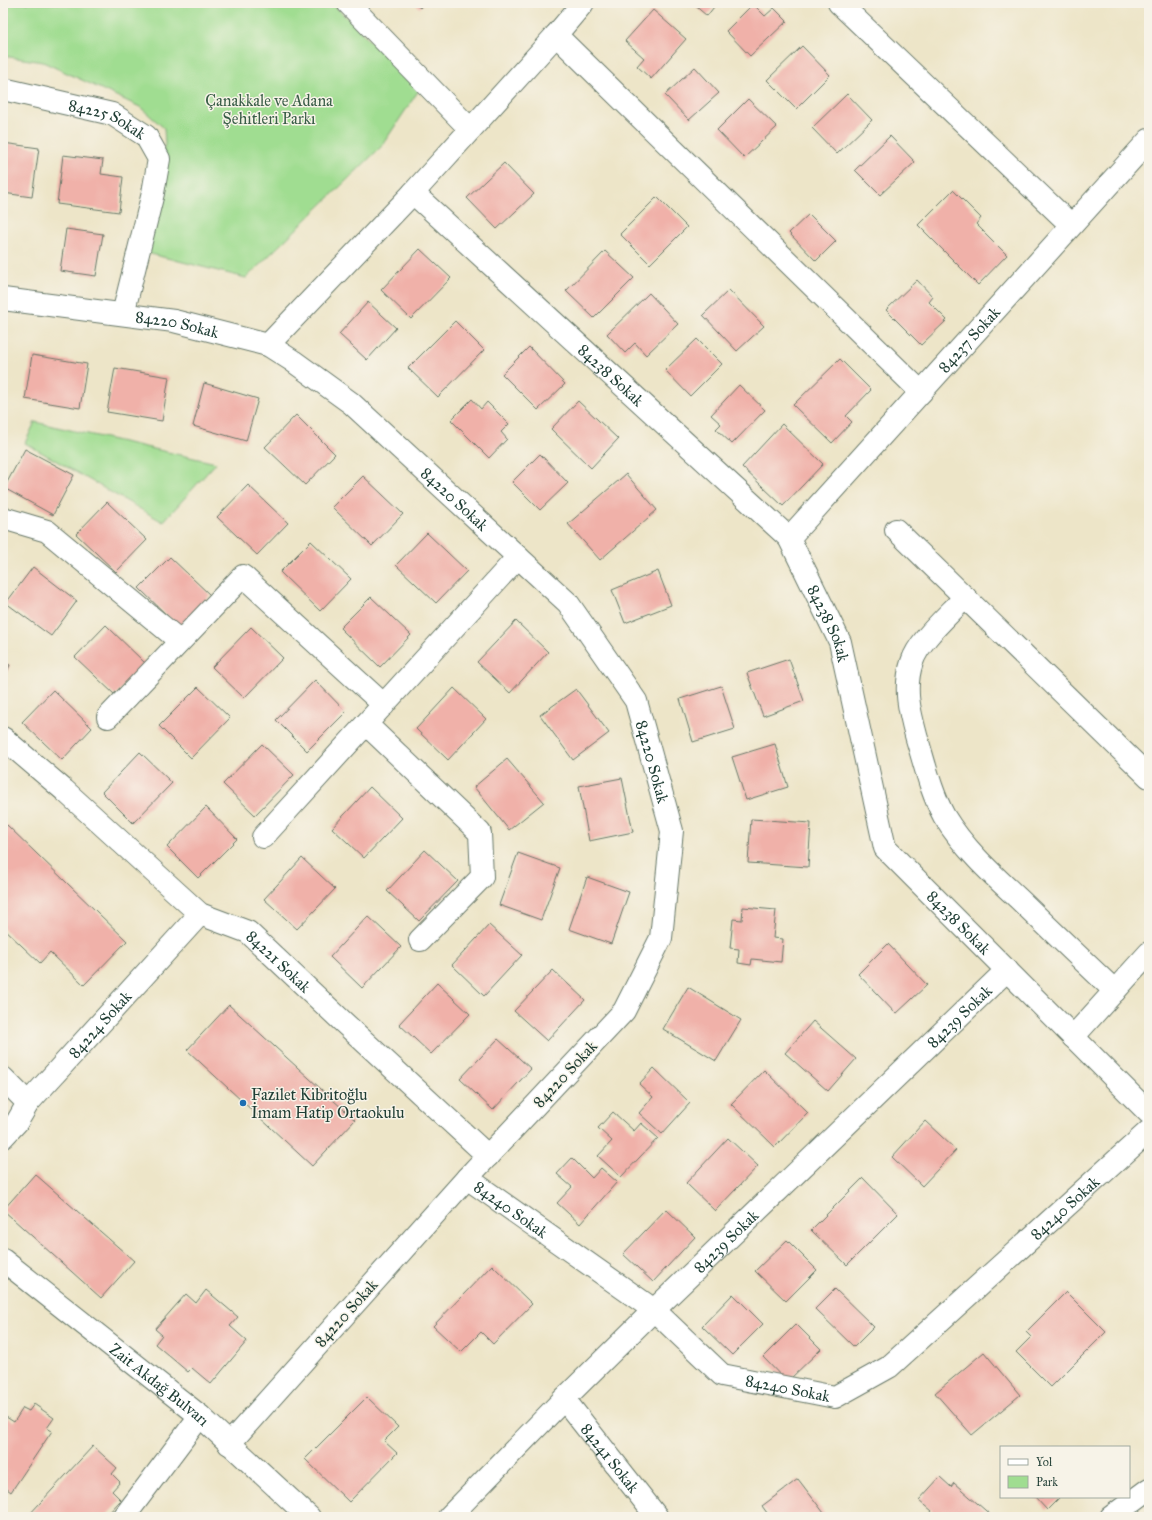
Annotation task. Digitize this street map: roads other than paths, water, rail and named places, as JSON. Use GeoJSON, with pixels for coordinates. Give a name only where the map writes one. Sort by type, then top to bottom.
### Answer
{"type":"FeatureCollection","features":[{"type":"Feature","properties":{"kind":"street"},"geometry":{"type":"LineString","coordinates":[[348,3],[470,129]]}},
{"type":"Feature","properties":{"kind":"street"},"geometry":{"type":"LineString","coordinates":[[268,345],[413,193],[556,36],[583,3]]}},
{"type":"Feature","properties":{"kind":"street"},"geometry":{"type":"LineString","coordinates":[[839,3],[1071,225]]}},
{"type":"Feature","properties":{"kind":"street"},"geometry":{"type":"LineString","coordinates":[[556,36],[922,392]]}},
{"type":"Feature","properties":{"kind":"street","name":"84225 Sokak"},"geometry":{"type":"LineString","coordinates":[[3,89],[112,114],[146,136],[159,158],[153,193],[123,314]]}},
{"type":"Feature","properties":{"kind":"street","name":"84237 Sokak"},"geometry":{"type":"LineString","coordinates":[[789,538],[1149,140]]}},
{"type":"Feature","properties":{"kind":"street","name":"84238 Sokak"},"geometry":{"type":"LineString","coordinates":[[413,193],[789,538],[840,642],[885,848],[1149,1113]]}},
{"type":"Feature","properties":{"kind":"street","name":"84220 Sokak"},"geometry":{"type":"LineString","coordinates":[[3,299],[174,321],[268,345],[293,361],[350,403],[568,603],[636,701],[672,831],[661,938],[624,1011],[467,1178],[229,1444]]}},
{"type":"Feature","properties":{"kind":"street"},"geometry":{"type":"LineString","coordinates":[[3,518],[47,531],[180,641]]}},
{"type":"Feature","properties":{"kind":"street"},"geometry":{"type":"LineString","coordinates":[[896,530],[1149,777]]}},
{"type":"Feature","properties":{"kind":"street"},"geometry":{"type":"LineString","coordinates":[[263,837],[518,557]]}},
{"type":"Feature","properties":{"kind":"street"},"geometry":{"type":"LineString","coordinates":[[108,717],[243,576],[384,704]]}},
{"type":"Feature","properties":{"kind":"street"},"geometry":{"type":"LineString","coordinates":[[965,597],[920,647],[912,661],[908,678],[907,693],[909,709],[933,794],[944,816],[979,861],[1115,991]]}},
{"type":"Feature","properties":{"kind":"street"},"geometry":{"type":"LineString","coordinates":[[366,724],[480,833],[482,877],[420,940]]}},
{"type":"Feature","properties":{"kind":"street","name":"84221 Sokak"},"geometry":{"type":"LineString","coordinates":[[3,738],[64,790],[200,914],[248,932],[488,1156]]}},
{"type":"Feature","properties":{"kind":"street","name":"84224 Sokak"},"geometry":{"type":"LineString","coordinates":[[3,1137],[17,1122],[28,1103],[200,914]]}},
{"type":"Feature","properties":{"kind":"street"},"geometry":{"type":"LineString","coordinates":[[1072,1036],[1149,953]]}},
{"type":"Feature","properties":{"kind":"street","name":"84239 Sokak"},"geometry":{"type":"LineString","coordinates":[[449,1517],[564,1399],[654,1310],[1007,970]]}},
{"type":"Feature","properties":{"kind":"street"},"geometry":{"type":"LineString","coordinates":[[3,1078],[28,1103]]}},
{"type":"Feature","properties":{"kind":"street","name":"84240 Sokak"},"geometry":{"type":"LineString","coordinates":[[467,1178],[654,1310],[722,1375],[835,1398],[889,1367],[1149,1132]]}},
{"type":"Feature","properties":{"kind":"street","name":"Zait Akdağ Bulvarı"},"geometry":{"type":"LineString","coordinates":[[3,1260],[200,1416],[309,1517]]}},
{"type":"Feature","properties":{"kind":"street","name":"84241 Sokak"},"geometry":{"type":"LineString","coordinates":[[564,1399],[657,1517]]}},
{"type":"Feature","properties":{"kind":"street"},"geometry":{"type":"LineString","coordinates":[[124,1517],[200,1416]]}},
{"type":"Feature","properties":{"kind":"street"},"geometry":{"type":"LineString","coordinates":[[1111,1517],[1149,1489]]}},
{"type":"Feature","properties":{"kind":"place","name":"Fazilet Kibritoğlu İmam Hatip Ortaokulu"},"geometry":{"type":"Point","coordinates":[243,1103]}},
{"type":"Feature","properties":{"kind":"park label","name":"Çanakkale ve Adana Şehitleri Parkı"},"geometry":{"type":"Point","coordinates":[269,109]}}]}
